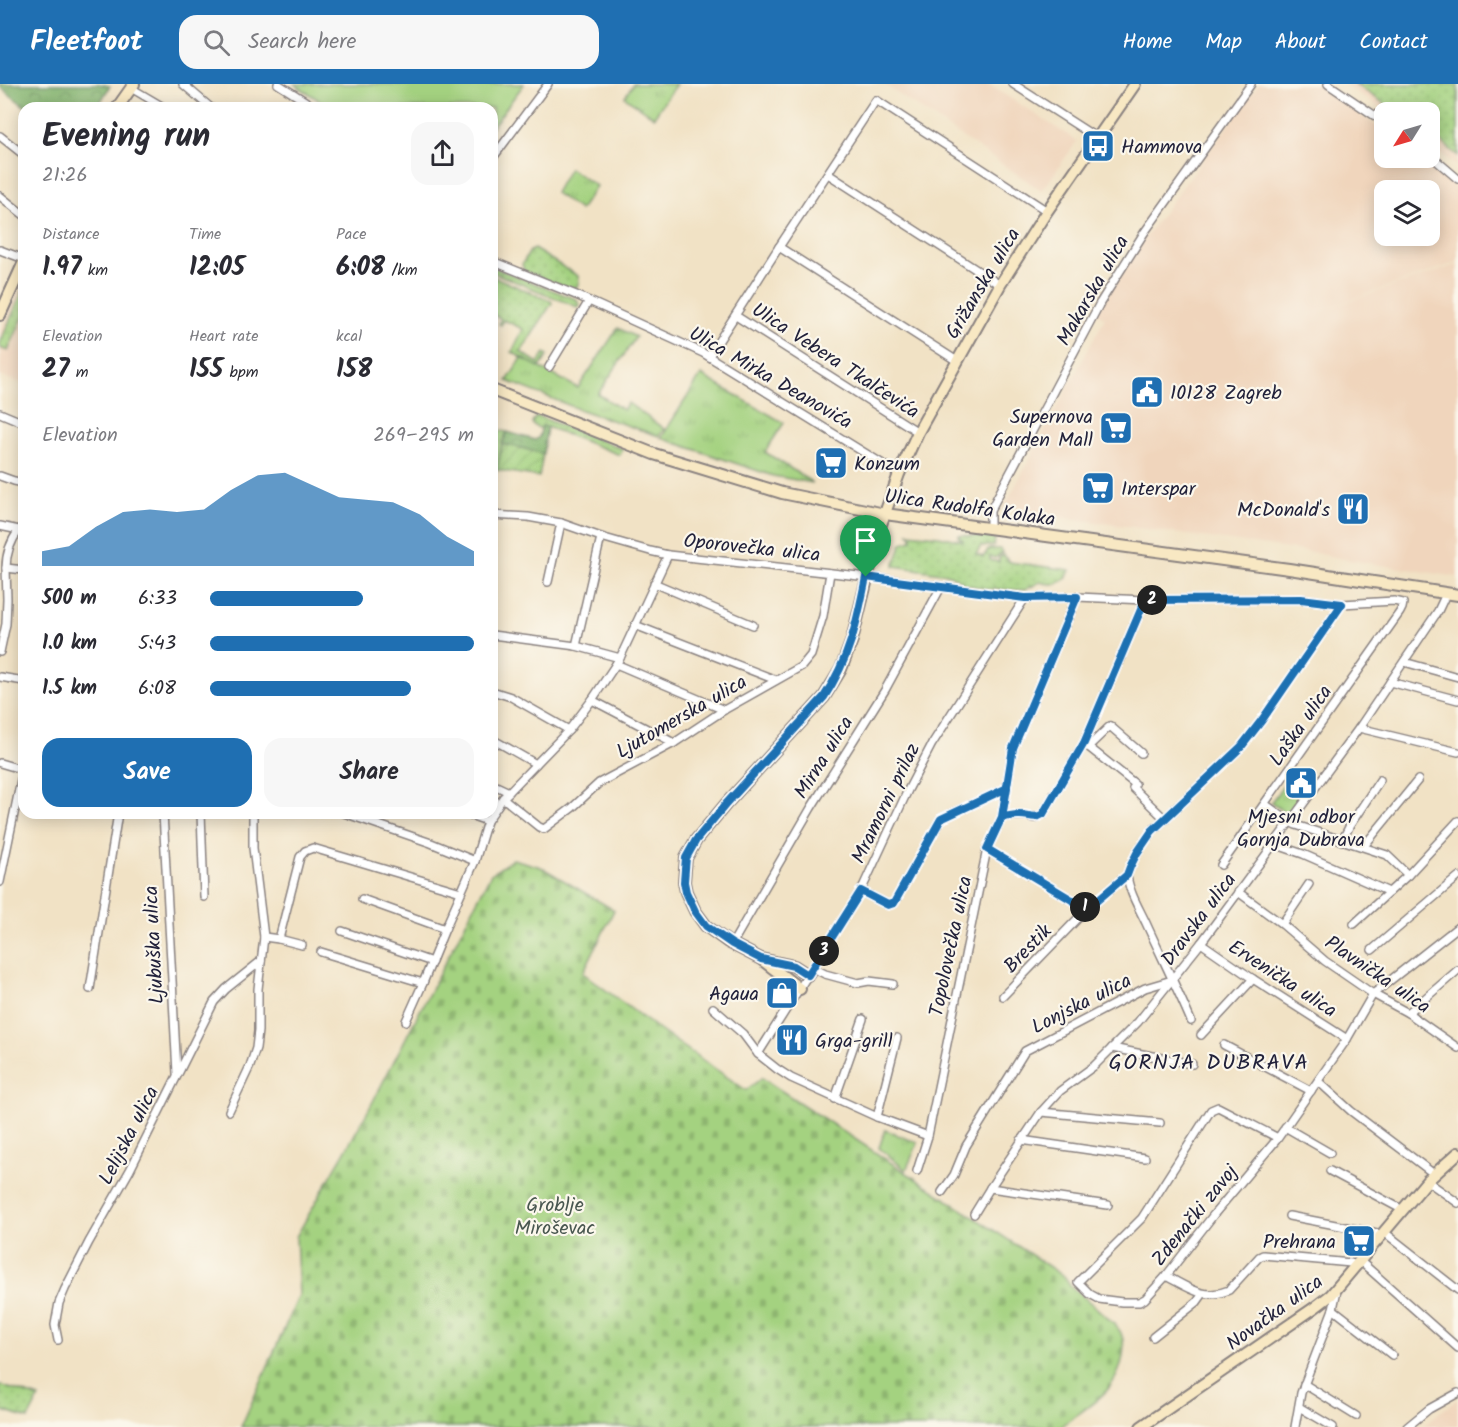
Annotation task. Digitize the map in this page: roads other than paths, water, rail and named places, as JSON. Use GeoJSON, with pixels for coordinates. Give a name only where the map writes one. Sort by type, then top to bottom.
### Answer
{"type":"FeatureCollection","features":[{"type":"Feature","properties":{"kind":"street"},"geometry":{"type":"LineString","coordinates":[[183,84],[204,102]]}},
{"type":"Feature","properties":{"kind":"street"},"geometry":{"type":"LineString","coordinates":[[278,84],[306,102]]}},
{"type":"Feature","properties":{"kind":"street"},"geometry":{"type":"LineString","coordinates":[[498,151],[548,84]]}},
{"type":"Feature","properties":{"kind":"street"},"geometry":{"type":"LineString","coordinates":[[1013,84],[1097,138]]}},
{"type":"Feature","properties":{"kind":"street","name":"Grižanska ulica"},"geometry":{"type":"LineString","coordinates":[[761,959],[732,944],[706,926],[695,911],[686,892],[684,882],[686,858],[696,840],[726,804],[824,697],[841,669],[852,640],[879,530],[899,474],[918,432],[1000,285],[1047,211],[1136,84]]}},
{"type":"Feature","properties":{"kind":"street","name":"Makarska ulica"},"geometry":{"type":"LineString","coordinates":[[990,528],[990,511],[1100,303],[1144,233],[1251,84]]}},
{"type":"Feature","properties":{"kind":"street"},"geometry":{"type":"LineString","coordinates":[[1328,84],[1374,116]]}},
{"type":"Feature","properties":{"kind":"street"},"geometry":{"type":"LineString","coordinates":[[121,102],[133,86],[156,102]]}},
{"type":"Feature","properties":{"kind":"street"},"geometry":{"type":"LineString","coordinates":[[709,357],[876,100],[1047,211]]}},
{"type":"Feature","properties":{"kind":"street"},"geometry":{"type":"LineString","coordinates":[[0,136],[18,150]]}},
{"type":"Feature","properties":{"kind":"street"},"geometry":{"type":"LineString","coordinates":[[1440,163],[1458,178]]}},
{"type":"Feature","properties":{"kind":"street"},"geometry":{"type":"LineString","coordinates":[[828,174],[1000,285]]}},
{"type":"Feature","properties":{"kind":"street"},"geometry":{"type":"LineString","coordinates":[[0,196],[18,210]]}},
{"type":"Feature","properties":{"kind":"street"},"geometry":{"type":"LineString","coordinates":[[779,247],[957,361]]}},
{"type":"Feature","properties":{"kind":"street"},"geometry":{"type":"LineString","coordinates":[[0,250],[18,258]]}},
{"type":"Feature","properties":{"kind":"street","name":"Ulica Mirka Deanovića"},"geometry":{"type":"LineString","coordinates":[[498,263],[589,301],[709,357],[899,474]]}},
{"type":"Feature","properties":{"kind":"street"},"geometry":{"type":"LineString","coordinates":[[0,315],[18,274]]}},
{"type":"Feature","properties":{"kind":"street"},"geometry":{"type":"LineString","coordinates":[[549,367],[589,301]]}},
{"type":"Feature","properties":{"kind":"street","name":"Ulica Vebera Tkalčevića"},"geometry":{"type":"LineString","coordinates":[[736,316],[918,432]]}},
{"type":"Feature","properties":{"kind":"street","name":"Ulica Rudolfa Kolaka"},"geometry":{"type":"LineString","coordinates":[[498,392],[654,454],[782,493],[885,514],[1282,568],[1452,595]]}},
{"type":"Feature","properties":{"kind":"street"},"geometry":{"type":"LineString","coordinates":[[0,413],[18,420]]}},
{"type":"Feature","properties":{"kind":"street"},"geometry":{"type":"LineString","coordinates":[[0,476],[18,482]]}},
{"type":"Feature","properties":{"kind":"street","name":"Oporovečka ulica"},"geometry":{"type":"LineString","coordinates":[[498,515],[528,517],[561,523],[601,537],[668,555],[866,577],[1025,598],[1301,599],[1342,604],[1394,601],[1403,603]]}},
{"type":"Feature","properties":{"kind":"street"},"geometry":{"type":"LineString","coordinates":[[548,582],[561,523]]}},
{"type":"Feature","properties":{"kind":"street"},"geometry":{"type":"LineString","coordinates":[[0,526],[18,528]]}},
{"type":"Feature","properties":{"kind":"street"},"geometry":{"type":"LineString","coordinates":[[0,652],[6,624],[8,553],[18,532]]}},
{"type":"Feature","properties":{"kind":"street"},"geometry":{"type":"LineString","coordinates":[[576,646],[601,537]]}},
{"type":"Feature","properties":{"kind":"street"},"geometry":{"type":"LineString","coordinates":[[498,805],[569,730],[592,700],[618,661],[668,555]]}},
{"type":"Feature","properties":{"kind":"street"},"geometry":{"type":"LineString","coordinates":[[6,568],[18,569]]}},
{"type":"Feature","properties":{"kind":"street","name":"Ljutomerska ulica"},"geometry":{"type":"LineString","coordinates":[[503,798],[539,828],[544,829],[572,808],[598,783],[675,743],[724,710],[802,666],[811,655],[823,616],[830,573]]}},
{"type":"Feature","properties":{"kind":"street"},"geometry":{"type":"LineString","coordinates":[[654,583],[753,625]]}},
{"type":"Feature","properties":{"kind":"street","name":"Mirna ulica"},"geometry":{"type":"LineString","coordinates":[[732,944],[811,808],[885,690],[941,588]]}},
{"type":"Feature","properties":{"kind":"street","name":"Dravska ulica"},"geometry":{"type":"LineString","coordinates":[[974,1214],[1041,1112],[1060,1091],[1094,1066],[1138,1022],[1202,943],[1359,728],[1438,610],[1452,595]]}},
{"type":"Feature","properties":{"kind":"street","name":"Topolovečka ulica"},"geometry":{"type":"LineString","coordinates":[[917,1171],[928,1136],[987,849],[1002,817],[1013,748],[1077,597]]}},
{"type":"Feature","properties":{"kind":"street","name":"Mramorni prilaz"},"geometry":{"type":"LineString","coordinates":[[758,1054],[861,891],[932,744],[1025,598]]}},
{"type":"Feature","properties":{"kind":"street"},"geometry":{"type":"LineString","coordinates":[[1002,817],[1027,815],[1034,818],[1043,814],[1086,745],[1145,600]]}},
{"type":"Feature","properties":{"kind":"street","name":"Laška ulica"},"geometry":{"type":"LineString","coordinates":[[1221,865],[1400,612],[1403,603]]}},
{"type":"Feature","properties":{"kind":"street","name":"Brestik"},"geometry":{"type":"LineString","coordinates":[[1003,996],[1087,909],[1127,875],[1137,853],[1164,818],[1241,747],[1342,604]]}},
{"type":"Feature","properties":{"kind":"street"},"geometry":{"type":"LineString","coordinates":[[635,625],[776,680]]}},
{"type":"Feature","properties":{"kind":"street"},"geometry":{"type":"LineString","coordinates":[[498,636],[576,646],[618,661],[724,710]]}},
{"type":"Feature","properties":{"kind":"street"},"geometry":{"type":"LineString","coordinates":[[1404,662],[1458,676]]}},
{"type":"Feature","properties":{"kind":"street"},"geometry":{"type":"LineString","coordinates":[[0,677],[18,680]]}},
{"type":"Feature","properties":{"kind":"street"},"geometry":{"type":"LineString","coordinates":[[1390,682],[1458,700]]}},
{"type":"Feature","properties":{"kind":"street"},"geometry":{"type":"LineString","coordinates":[[498,693],[511,697],[569,730]]}},
{"type":"Feature","properties":{"kind":"street"},"geometry":{"type":"LineString","coordinates":[[592,700],[675,743]]}},
{"type":"Feature","properties":{"kind":"street"},"geometry":{"type":"LineString","coordinates":[[1086,745],[1110,726],[1141,753]]}},
{"type":"Feature","properties":{"kind":"street"},"geometry":{"type":"LineString","coordinates":[[1359,728],[1458,752]]}},
{"type":"Feature","properties":{"kind":"street"},"geometry":{"type":"LineString","coordinates":[[498,742],[536,764]]}},
{"type":"Feature","properties":{"kind":"street"},"geometry":{"type":"LineString","coordinates":[[1086,745],[1134,786],[1164,818]]}},
{"type":"Feature","properties":{"kind":"street"},"geometry":{"type":"LineString","coordinates":[[0,763],[18,768]]}},
{"type":"Feature","properties":{"kind":"street"},"geometry":{"type":"LineString","coordinates":[[1342,841],[1380,780]]}},
{"type":"Feature","properties":{"kind":"street"},"geometry":{"type":"LineString","coordinates":[[1364,846],[1418,780]]}},
{"type":"Feature","properties":{"kind":"street"},"geometry":{"type":"LineString","coordinates":[[498,787],[509,792]]}},
{"type":"Feature","properties":{"kind":"street"},"geometry":{"type":"LineString","coordinates":[[861,891],[888,905],[894,903],[941,819],[1007,788]]}},
{"type":"Feature","properties":{"kind":"street"},"geometry":{"type":"LineString","coordinates":[[0,882],[18,794]]}},
{"type":"Feature","properties":{"kind":"street"},"geometry":{"type":"LineString","coordinates":[[1265,804],[1290,822],[1387,855],[1408,875]]}},
{"type":"Feature","properties":{"kind":"street"},"geometry":{"type":"LineString","coordinates":[[90,989],[117,819]]}},
{"type":"Feature","properties":{"kind":"street","name":"Ljubuška ulica"},"geometry":{"type":"LineString","coordinates":[[163,819],[177,1075]]}},
{"type":"Feature","properties":{"kind":"street"},"geometry":{"type":"LineString","coordinates":[[201,819],[204,897]]}},
{"type":"Feature","properties":{"kind":"street"},"geometry":{"type":"LineString","coordinates":[[229,1111],[250,1066],[256,1048],[258,1031],[258,989],[264,937],[253,848],[253,819]]}},
{"type":"Feature","properties":{"kind":"street"},"geometry":{"type":"LineString","coordinates":[[361,819],[475,861]]}},
{"type":"Feature","properties":{"kind":"street"},"geometry":{"type":"LineString","coordinates":[[406,1020],[475,861],[487,821],[481,819]]}},
{"type":"Feature","properties":{"kind":"street"},"geometry":{"type":"LineString","coordinates":[[1354,924],[1408,875],[1458,821]]}},
{"type":"Feature","properties":{"kind":"street"},"geometry":{"type":"LineString","coordinates":[[1274,844],[1303,854],[1389,892]]}},
{"type":"Feature","properties":{"kind":"street"},"geometry":{"type":"LineString","coordinates":[[279,939],[300,858],[305,851],[313,848],[461,892]]}},
{"type":"Feature","properties":{"kind":"street"},"geometry":{"type":"LineString","coordinates":[[987,849],[1087,909]]}},
{"type":"Feature","properties":{"kind":"street"},"geometry":{"type":"LineString","coordinates":[[1127,875],[1128,884],[1191,1021]]}},
{"type":"Feature","properties":{"kind":"street"},"geometry":{"type":"LineString","coordinates":[[1372,950],[1458,877]]}},
{"type":"Feature","properties":{"kind":"street"},"geometry":{"type":"LineString","coordinates":[[1282,924],[1309,884]]}},
{"type":"Feature","properties":{"kind":"street","name":"Plavnička ulica"},"geometry":{"type":"LineString","coordinates":[[1238,892],[1282,924],[1325,961],[1458,1047]]}},
{"type":"Feature","properties":{"kind":"street"},"geometry":{"type":"LineString","coordinates":[[362,899],[445,929]]}},
{"type":"Feature","properties":{"kind":"street","name":"Zdenački zavoj"},"geometry":{"type":"LineString","coordinates":[[1278,1137],[1214,1107],[1142,1218],[1078,1282],[1099,1299],[1139,1302],[1145,1299],[1278,1137],[1347,1039],[1373,994],[1458,927]]}},
{"type":"Feature","properties":{"kind":"street"},"geometry":{"type":"LineString","coordinates":[[342,932],[432,962]]}},
{"type":"Feature","properties":{"kind":"street"},"geometry":{"type":"LineString","coordinates":[[264,937],[302,945]]}},
{"type":"Feature","properties":{"kind":"street","name":"Ervenička ulica"},"geometry":{"type":"LineString","coordinates":[[1202,943],[1253,979],[1347,1039]]}},
{"type":"Feature","properties":{"kind":"street"},"geometry":{"type":"LineString","coordinates":[[321,952],[423,983]]}},
{"type":"Feature","properties":{"kind":"street"},"geometry":{"type":"LineString","coordinates":[[761,959],[858,983],[869,981],[892,984]]}},
{"type":"Feature","properties":{"kind":"street"},"geometry":{"type":"LineString","coordinates":[[761,959],[800,989]]}},
{"type":"Feature","properties":{"kind":"street","name":"Lelijska ulica"},"geometry":{"type":"LineString","coordinates":[[58,1340],[55,1325],[59,1303],[65,1289],[130,1170],[214,1002],[226,989],[261,961]]}},
{"type":"Feature","properties":{"kind":"street"},"geometry":{"type":"LineString","coordinates":[[1408,1013],[1458,970]]}},
{"type":"Feature","properties":{"kind":"street"},"geometry":{"type":"LineString","coordinates":[[1202,1035],[1253,979]]}},
{"type":"Feature","properties":{"kind":"street","name":"Lonjska ulica"},"geometry":{"type":"LineString","coordinates":[[942,1192],[954,1175],[966,1146],[1025,1051],[1145,988],[1173,980]]}},
{"type":"Feature","properties":{"kind":"street"},"geometry":{"type":"LineString","coordinates":[[713,1008],[743,1034],[758,1054],[791,1078],[877,1117],[928,1136]]}},
{"type":"Feature","properties":{"kind":"street"},"geometry":{"type":"LineString","coordinates":[[835,1099],[863,1019]]}},
{"type":"Feature","properties":{"kind":"street"},"geometry":{"type":"LineString","coordinates":[[877,1117],[897,1038]]}},
{"type":"Feature","properties":{"kind":"street"},"geometry":{"type":"LineString","coordinates":[[1224,1045],[1311,1091]]}},
{"type":"Feature","properties":{"kind":"street"},"geometry":{"type":"LineString","coordinates":[[1112,1048],[1192,1064]]}},
{"type":"Feature","properties":{"kind":"street"},"geometry":{"type":"LineString","coordinates":[[1318,1081],[1458,1203]]}},
{"type":"Feature","properties":{"kind":"street"},"geometry":{"type":"LineString","coordinates":[[1041,1112],[1160,1123]]}},
{"type":"Feature","properties":{"kind":"street"},"geometry":{"type":"LineString","coordinates":[[1285,1127],[1330,1153]]}},
{"type":"Feature","properties":{"kind":"street"},"geometry":{"type":"LineString","coordinates":[[1022,1140],[1145,1158]]}},
{"type":"Feature","properties":{"kind":"street","name":"Novačka ulica"},"geometry":{"type":"LineString","coordinates":[[1141,1427],[1319,1304],[1338,1288],[1430,1178],[1458,1153]]}},
{"type":"Feature","properties":{"kind":"street"},"geometry":{"type":"LineString","coordinates":[[1330,1171],[1402,1210]]}},
{"type":"Feature","properties":{"kind":"street"},"geometry":{"type":"LineString","coordinates":[[990,1188],[1108,1205]]}},
{"type":"Feature","properties":{"kind":"street"},"geometry":{"type":"LineString","coordinates":[[1289,1216],[1382,1234],[1458,1290]]}},
{"type":"Feature","properties":{"kind":"street"},"geometry":{"type":"LineString","coordinates":[[1166,1276],[1202,1294],[1212,1294],[1229,1290],[1258,1257],[1263,1255],[1358,1264],[1458,1348]]}},
{"type":"Feature","properties":{"kind":"street"},"geometry":{"type":"LineString","coordinates":[[1295,1427],[1301,1393],[1334,1309],[1338,1288]]}},
{"type":"Feature","properties":{"kind":"street"},"geometry":{"type":"LineString","coordinates":[[1153,1336],[1197,1302],[1202,1294]]}},
{"type":"Feature","properties":{"kind":"street"},"geometry":{"type":"LineString","coordinates":[[1334,1309],[1392,1355]]}},
{"type":"Feature","properties":{"kind":"street"},"geometry":{"type":"LineString","coordinates":[[1304,1384],[1356,1416]]}},
{"type":"Feature","properties":{"kind":"street"},"geometry":{"type":"LineString","coordinates":[[1407,1427],[1430,1409],[1458,1393]]}},
{"type":"Feature","properties":{"kind":"street"},"geometry":{"type":"LineString","coordinates":[[1299,1407],[1333,1427]]}},
{"type":"Feature","properties":{"kind":"place","name":"Hammova"},"geometry":{"type":"Point","coordinates":[1098,146]}},
{"type":"Feature","properties":{"kind":"place","name":"10128 Zagreb"},"geometry":{"type":"Point","coordinates":[1147,392]}},
{"type":"Feature","properties":{"kind":"place","name":"Supernova Garden Mall"},"geometry":{"type":"Point","coordinates":[1116,428]}},
{"type":"Feature","properties":{"kind":"place","name":"Konzum"},"geometry":{"type":"Point","coordinates":[831,463]}},
{"type":"Feature","properties":{"kind":"place","name":"Interspar"},"geometry":{"type":"Point","coordinates":[1098,488]}},
{"type":"Feature","properties":{"kind":"place","name":"McDonald's"},"geometry":{"type":"Point","coordinates":[1353,509]}},
{"type":"Feature","properties":{"kind":"place","name":"Mjesni odbor Gornja Dubrava"},"geometry":{"type":"Point","coordinates":[1301,783]}},
{"type":"Feature","properties":{"kind":"place","name":"Agaua"},"geometry":{"type":"Point","coordinates":[782,993]}},
{"type":"Feature","properties":{"kind":"place","name":"Grga-grill"},"geometry":{"type":"Point","coordinates":[792,1040]}},
{"type":"Feature","properties":{"kind":"place","name":"Prehrana"},"geometry":{"type":"Point","coordinates":[1359,1241]}},
{"type":"Feature","properties":{"kind":"district","name":"GORNJA DUBRAVA"},"geometry":{"type":"Point","coordinates":[1209,1061]}},
{"type":"Feature","properties":{"kind":"park label","name":"Groblje Miroševac"},"geometry":{"type":"Point","coordinates":[555,1216]}}]}
